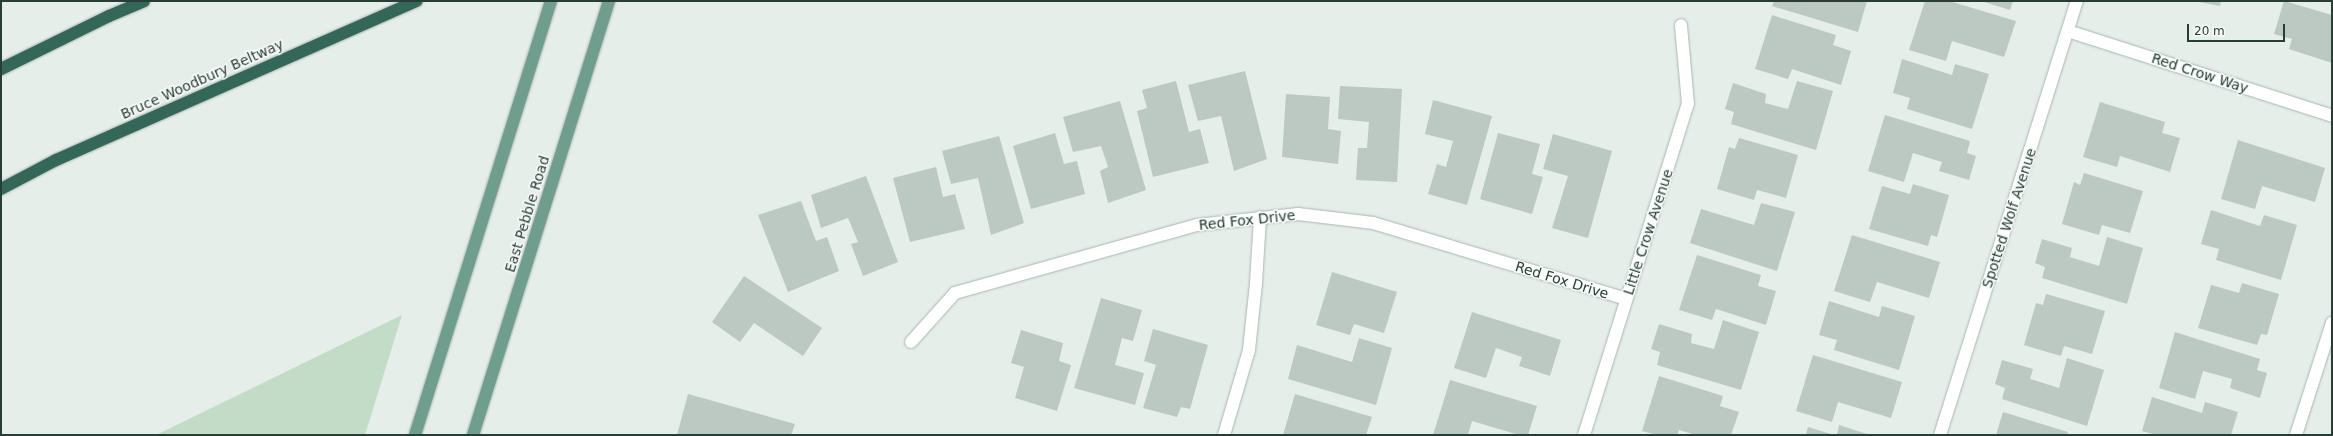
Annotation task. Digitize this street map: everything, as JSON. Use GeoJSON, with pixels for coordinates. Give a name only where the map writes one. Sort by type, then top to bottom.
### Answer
{"type":"FeatureCollection","features":[{"type":"Feature","properties":{"kind":"highway"},"geometry":{"type":"LineString","coordinates":[[1,69],[109,16],[144,1]]}},
{"type":"Feature","properties":{"kind":"highway","name":"Bruce Woodbury Beltway"},"geometry":{"type":"LineString","coordinates":[[1,189],[56,160],[416,1]]}},
{"type":"Feature","properties":{"kind":"main road"},"geometry":{"type":"LineString","coordinates":[[415,435],[551,1]]}},
{"type":"Feature","properties":{"kind":"main road","name":"East Pebble Road"},"geometry":{"type":"LineString","coordinates":[[473,435],[609,1]]}},
{"type":"Feature","properties":{"kind":"street","name":"Spotted Wolf Avenue"},"geometry":{"type":"LineString","coordinates":[[1940,435],[2077,1]]}},
{"type":"Feature","properties":{"kind":"street","name":"Little Crow Avenue"},"geometry":{"type":"LineString","coordinates":[[1584,435],[1688,104],[1681,25]]}},
{"type":"Feature","properties":{"kind":"street","name":"Red Crow Way"},"geometry":{"type":"LineString","coordinates":[[2068,31],[2332,116]]}},
{"type":"Feature","properties":{"kind":"street","name":"Red Fox Drive"},"geometry":{"type":"LineString","coordinates":[[911,342],[955,293],[1197,225],[1298,214],[1373,223],[1626,299]]}},
{"type":"Feature","properties":{"kind":"street"},"geometry":{"type":"LineString","coordinates":[[1224,435],[1249,350],[1256,283],[1260,217]]}},
{"type":"Feature","properties":{"kind":"street"},"geometry":{"type":"LineString","coordinates":[[2296,435],[2332,323]]}},
{"type":"Feature","properties":{"kind":"green space"},"geometry":{"type":"Polygon","coordinates":[[[402,315],[365,435],[156,435],[402,315]]]}},
{"type":"Feature","properties":{"kind":"building"},"geometry":{"type":"Polygon","coordinates":[[[1774,1],[1867,1],[1858,32],[1772,6],[1774,1]]]}},
{"type":"Feature","properties":{"kind":"building"},"geometry":{"type":"Polygon","coordinates":[[[1925,1],[1949,1],[2016,21],[2004,57],[1952,41],[1946,61],[1909,50],[1925,1]]]}},
{"type":"Feature","properties":{"kind":"building"},"geometry":{"type":"Polygon","coordinates":[[[1981,1],[2013,1],[2010,10],[1981,1]]]}},
{"type":"Feature","properties":{"kind":"building"},"geometry":{"type":"Polygon","coordinates":[[[2194,1],[2221,1],[2220,6],[2194,1]]]}},
{"type":"Feature","properties":{"kind":"building"},"geometry":{"type":"Polygon","coordinates":[[[2284,1],[2332,15],[2332,63],[2289,49],[2292,39],[2274,34],[2284,1]]]}},
{"type":"Feature","properties":{"kind":"building"},"geometry":{"type":"Polygon","coordinates":[[[1772,15],[1836,35],[1833,45],[1851,51],[1841,85],[1792,69],[1788,79],[1755,69],[1772,15]]]}},
{"type":"Feature","properties":{"kind":"building"},"geometry":{"type":"Polygon","coordinates":[[[1902,59],[1952,75],[1955,64],[1989,74],[1972,129],[1907,109],[1910,98],[1893,93],[1902,59]]]}},
{"type":"Feature","properties":{"kind":"building"},"geometry":{"type":"Polygon","coordinates":[[[1245,71],[1267,159],[1234,171],[1221,116],[1198,121],[1188,85],[1245,71]]]}},
{"type":"Feature","properties":{"kind":"building"},"geometry":{"type":"Polygon","coordinates":[[[1176,81],[1189,132],[1200,129],[1209,163],[1153,177],[1137,111],[1147,108],[1142,90],[1176,81]]]}},
{"type":"Feature","properties":{"kind":"building"},"geometry":{"type":"Polygon","coordinates":[[[1797,81],[1833,91],[1816,150],[1731,124],[1734,112],[1725,109],[1733,83],[1766,94],[1765,103],[1788,109],[1797,81]]]}},
{"type":"Feature","properties":{"kind":"building"},"geometry":{"type":"Polygon","coordinates":[[[1340,86],[1402,89],[1397,182],[1356,180],[1358,148],[1367,148],[1369,122],[1338,119],[1340,86]]]}},
{"type":"Feature","properties":{"kind":"building"},"geometry":{"type":"Polygon","coordinates":[[[1286,94],[1330,97],[1328,129],[1341,131],[1338,164],[1282,157],[1286,94]]]}},
{"type":"Feature","properties":{"kind":"building"},"geometry":{"type":"Polygon","coordinates":[[[1433,100],[1492,116],[1467,205],[1428,194],[1437,164],[1446,167],[1453,141],[1425,134],[1433,100]]]}},
{"type":"Feature","properties":{"kind":"building"},"geometry":{"type":"Polygon","coordinates":[[[1120,101],[1146,190],[1108,203],[1100,171],[1108,167],[1101,146],[1073,152],[1063,117],[1120,101]]]}},
{"type":"Feature","properties":{"kind":"building"},"geometry":{"type":"Polygon","coordinates":[[[2100,102],[2165,122],[2162,133],[2180,138],[2170,172],[2120,156],[2117,167],[2083,157],[2100,102]]]}},
{"type":"Feature","properties":{"kind":"building"},"geometry":{"type":"Polygon","coordinates":[[[1885,115],[1970,141],[1967,153],[1976,156],[1969,180],[1939,171],[1942,162],[1913,153],[1904,182],[1868,171],[1885,115]]]}},
{"type":"Feature","properties":{"kind":"building"},"geometry":{"type":"Polygon","coordinates":[[[1055,133],[1064,164],[1077,161],[1085,194],[1031,209],[1013,146],[1055,133]]]}},
{"type":"Feature","properties":{"kind":"building"},"geometry":{"type":"Polygon","coordinates":[[[1498,133],[1540,144],[1532,174],[1543,177],[1532,214],[1480,199],[1498,133]]]}},
{"type":"Feature","properties":{"kind":"building"},"geometry":{"type":"Polygon","coordinates":[[[1553,134],[1612,151],[1588,238],[1552,228],[1568,176],[1543,169],[1553,134]]]}},
{"type":"Feature","properties":{"kind":"building"},"geometry":{"type":"Polygon","coordinates":[[[999,136],[1024,223],[991,235],[978,178],[951,184],[942,151],[999,136]]]}},
{"type":"Feature","properties":{"kind":"building"},"geometry":{"type":"Polygon","coordinates":[[[1739,138],[1798,155],[1786,198],[1757,190],[1754,200],[1717,189],[1729,147],[1735,149],[1739,138]]]}},
{"type":"Feature","properties":{"kind":"building"},"geometry":{"type":"Polygon","coordinates":[[[2238,140],[2325,168],[2315,202],[2262,186],[2255,209],[2221,199],[2238,140]]]}},
{"type":"Feature","properties":{"kind":"building"},"geometry":{"type":"Polygon","coordinates":[[[936,167],[943,197],[955,194],[965,229],[910,242],[893,178],[936,167]]]}},
{"type":"Feature","properties":{"kind":"building"},"geometry":{"type":"Polygon","coordinates":[[[2084,173],[2143,191],[2130,233],[2102,225],[2099,235],[2062,224],[2074,182],[2080,185],[2084,173]]]}},
{"type":"Feature","properties":{"kind":"building"},"geometry":{"type":"Polygon","coordinates":[[[866,176],[898,262],[863,276],[851,244],[858,242],[848,218],[821,228],[811,195],[866,176]]]}},
{"type":"Feature","properties":{"kind":"building"},"geometry":{"type":"Polygon","coordinates":[[[1913,184],[1949,195],[1937,237],[1931,235],[1928,246],[1869,229],[1882,186],[1910,194],[1913,184]]]}},
{"type":"Feature","properties":{"kind":"building"},"geometry":{"type":"Polygon","coordinates":[[[801,201],[816,241],[827,237],[839,271],[788,292],[758,215],[801,201]]]}},
{"type":"Feature","properties":{"kind":"building"},"geometry":{"type":"Polygon","coordinates":[[[1761,203],[1795,212],[1777,271],[1690,243],[1701,209],[1754,225],[1761,203]]]}},
{"type":"Feature","properties":{"kind":"building"},"geometry":{"type":"Polygon","coordinates":[[[2211,210],[2260,226],[2264,215],[2297,225],[2281,280],[2216,260],[2219,249],[2201,244],[2211,210]]]}},
{"type":"Feature","properties":{"kind":"building"},"geometry":{"type":"Polygon","coordinates":[[[1852,235],[1940,262],[1929,298],[1877,282],[1870,302],[1834,291],[1852,235]]]}},
{"type":"Feature","properties":{"kind":"building"},"geometry":{"type":"Polygon","coordinates":[[[2107,237],[2143,248],[2127,304],[2042,278],[2045,267],[2035,263],[2042,239],[2072,248],[2070,257],[2099,266],[2107,237]]]}},
{"type":"Feature","properties":{"kind":"building"},"geometry":{"type":"Polygon","coordinates":[[[1697,255],[1761,275],[1758,286],[1776,291],[1766,325],[1716,309],[1712,320],[1679,310],[1697,255]]]}},
{"type":"Feature","properties":{"kind":"building"},"geometry":{"type":"Polygon","coordinates":[[[1332,272],[1397,292],[1384,333],[1354,324],[1350,335],[1316,325],[1332,272]]]}},
{"type":"Feature","properties":{"kind":"building"},"geometry":{"type":"Polygon","coordinates":[[[744,276],[822,328],[803,356],[754,323],[740,342],[712,322],[744,276]]]}},
{"type":"Feature","properties":{"kind":"building"},"geometry":{"type":"Polygon","coordinates":[[[2242,283],[2279,294],[2267,335],[2261,334],[2257,345],[2198,328],[2211,285],[2239,293],[2242,283]]]}},
{"type":"Feature","properties":{"kind":"building"},"geometry":{"type":"Polygon","coordinates":[[[2046,294],[2105,311],[2092,354],[2064,346],[2061,356],[2024,345],[2036,303],[2043,305],[2046,294]]]}},
{"type":"Feature","properties":{"kind":"building"},"geometry":{"type":"Polygon","coordinates":[[[1101,298],[1142,310],[1133,341],[1122,338],[1115,365],[1144,373],[1135,405],[1074,388],[1101,298]]]}},
{"type":"Feature","properties":{"kind":"building"},"geometry":{"type":"Polygon","coordinates":[[[1829,301],[1879,317],[1882,306],[1915,316],[1899,370],[1834,350],[1837,340],[1819,335],[1829,301]]]}},
{"type":"Feature","properties":{"kind":"building"},"geometry":{"type":"Polygon","coordinates":[[[1472,312],[1561,340],[1550,376],[1519,366],[1522,357],[1496,348],[1486,378],[1454,368],[1472,312]]]}},
{"type":"Feature","properties":{"kind":"building"},"geometry":{"type":"Polygon","coordinates":[[[1723,320],[1759,332],[1741,390],[1657,365],[1660,352],[1651,349],[1659,324],[1692,334],[1691,343],[1714,349],[1723,320]]]}},
{"type":"Feature","properties":{"kind":"building"},"geometry":{"type":"Polygon","coordinates":[[[1153,329],[1208,345],[1190,409],[1181,407],[1177,417],[1143,408],[1156,365],[1144,361],[1153,329]]]}},
{"type":"Feature","properties":{"kind":"building"},"geometry":{"type":"Polygon","coordinates":[[[1021,330],[1063,343],[1059,361],[1071,365],[1057,411],[1015,398],[1024,367],[1011,363],[1021,330]]]}},
{"type":"Feature","properties":{"kind":"building"},"geometry":{"type":"Polygon","coordinates":[[[2175,332],[2260,359],[2257,370],[2267,373],[2260,398],[2230,388],[2232,379],[2203,371],[2195,399],[2159,388],[2175,332]]]}},
{"type":"Feature","properties":{"kind":"building"},"geometry":{"type":"Polygon","coordinates":[[[1359,338],[1392,348],[1376,405],[1288,379],[1297,345],[1352,362],[1359,338]]]}},
{"type":"Feature","properties":{"kind":"building"},"geometry":{"type":"Polygon","coordinates":[[[1813,355],[1902,382],[1891,418],[1838,402],[1832,422],[1796,411],[1813,355]]]}},
{"type":"Feature","properties":{"kind":"building"},"geometry":{"type":"Polygon","coordinates":[[[2067,358],[2104,370],[2087,426],[2002,399],[2005,388],[1995,384],[2002,360],[2033,369],[2030,379],[2059,388],[2067,358]]]}},
{"type":"Feature","properties":{"kind":"building"},"geometry":{"type":"Polygon","coordinates":[[[1659,376],[1723,396],[1720,406],[1739,412],[1731,435],[1696,435],[1679,430],[1677,435],[1657,435],[1642,431],[1659,376]]]}},
{"type":"Feature","properties":{"kind":"building"},"geometry":{"type":"Polygon","coordinates":[[[1450,380],[1537,406],[1528,435],[1519,435],[1472,421],[1468,435],[1433,435],[1450,380]]]}},
{"type":"Feature","properties":{"kind":"building"},"geometry":{"type":"Polygon","coordinates":[[[688,394],[795,424],[791,435],[677,435],[688,394]]]}},
{"type":"Feature","properties":{"kind":"building"},"geometry":{"type":"Polygon","coordinates":[[[1295,394],[1372,417],[1366,435],[1283,435],[1295,394]]]}},
{"type":"Feature","properties":{"kind":"building"},"geometry":{"type":"Polygon","coordinates":[[[2152,397],[2202,413],[2205,402],[2238,412],[2231,435],[2156,435],[2142,431],[2152,397]]]}},
{"type":"Feature","properties":{"kind":"building"},"geometry":{"type":"Polygon","coordinates":[[[2003,412],[2068,432],[2067,435],[1996,435],[2003,412]]]}},
{"type":"Feature","properties":{"kind":"building"},"geometry":{"type":"Polygon","coordinates":[[[1839,425],[1870,435],[1837,435],[1839,425]]]}},
{"type":"Feature","properties":{"kind":"building"},"geometry":{"type":"Polygon","coordinates":[[[1808,427],[1834,435],[1806,435],[1808,427]]]}}]}
